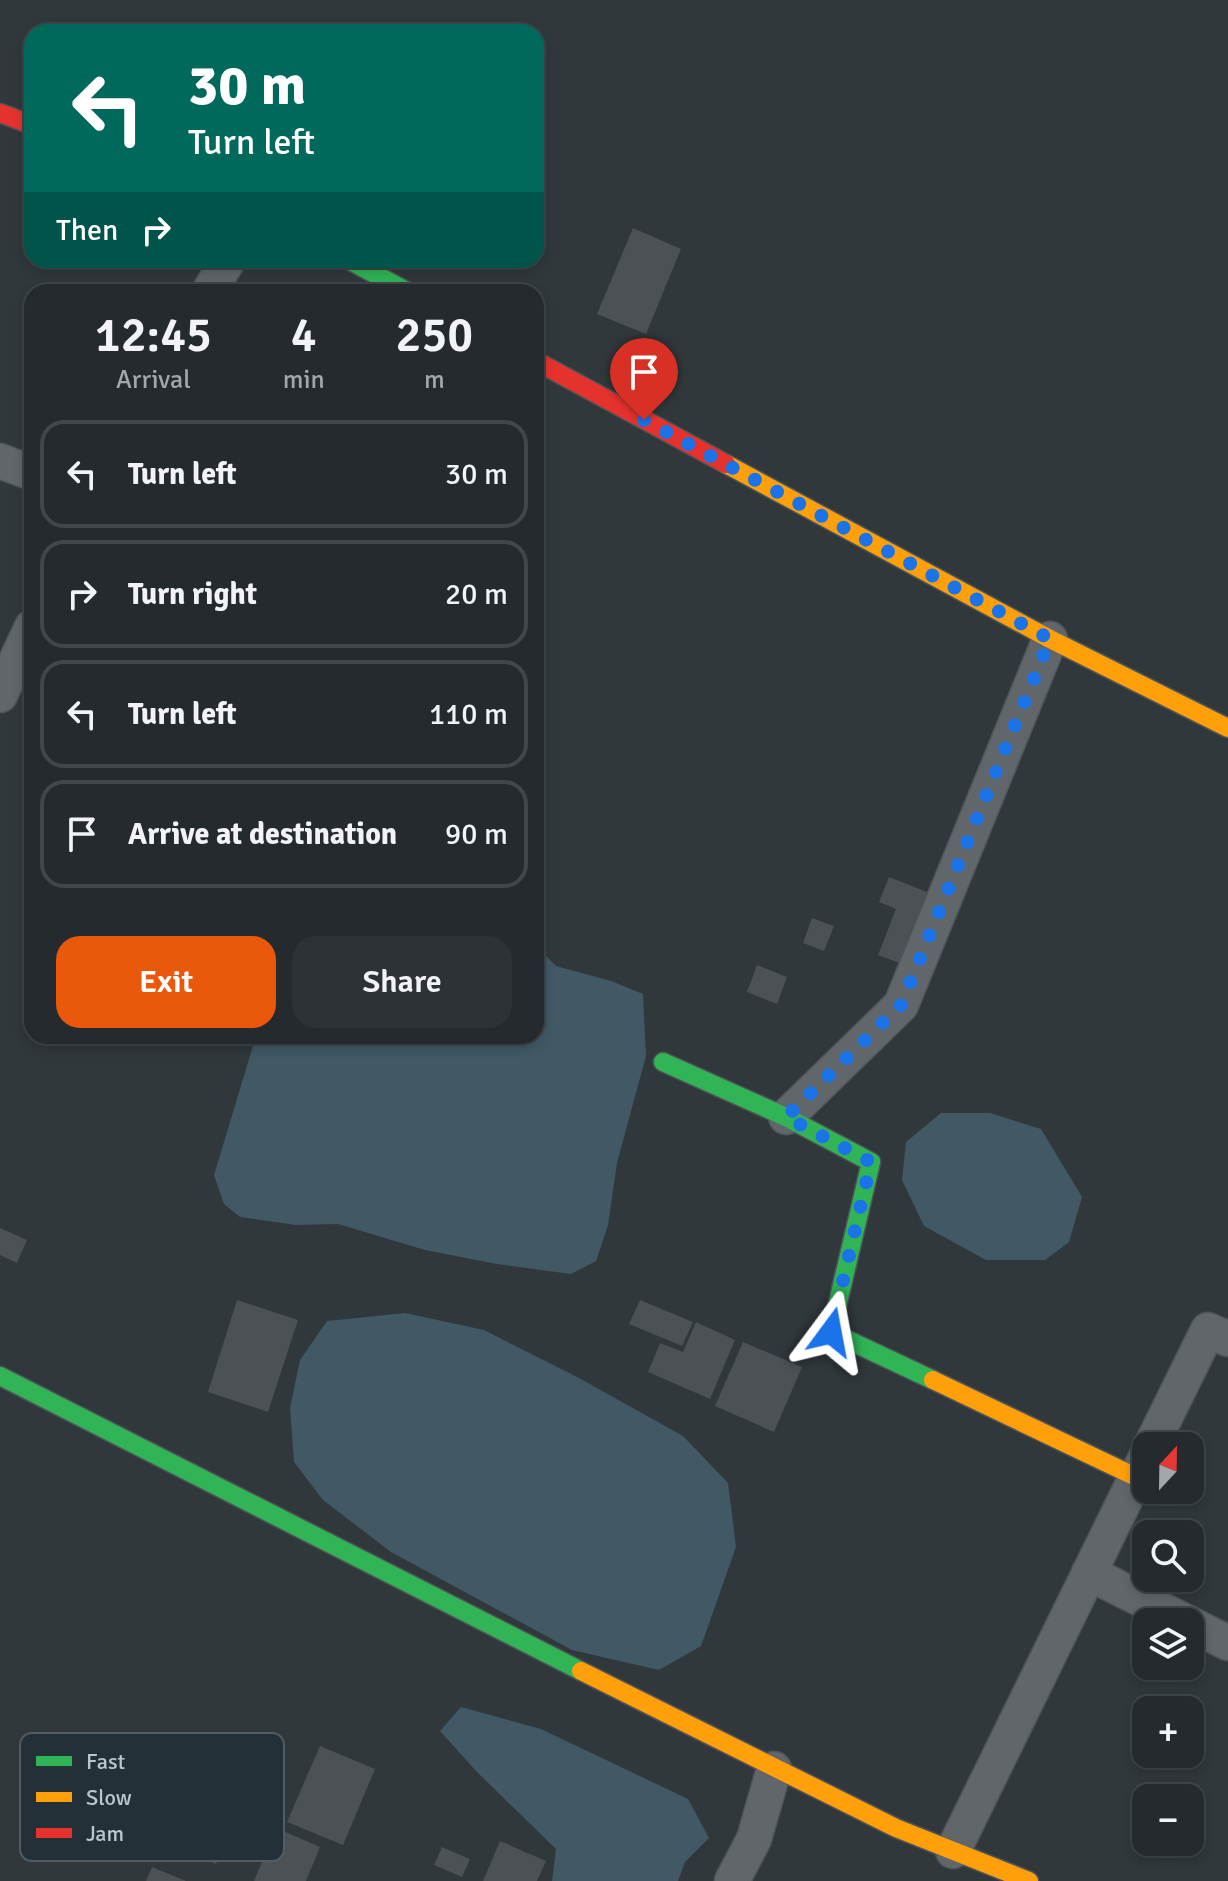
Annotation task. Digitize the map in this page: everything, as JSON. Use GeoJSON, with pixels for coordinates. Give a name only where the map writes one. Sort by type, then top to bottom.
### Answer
{"type":"FeatureCollection","features":[{"type":"Feature","properties":{"kind":"street"},"geometry":{"type":"LineString","coordinates":[[0,113],[24,122]]}},
{"type":"Feature","properties":{"kind":"street"},"geometry":{"type":"LineString","coordinates":[[364,268],[393,284]]}},
{"type":"Feature","properties":{"kind":"street"},"geometry":{"type":"LineString","coordinates":[[544,365],[1050,639],[1228,728]]}},
{"type":"Feature","properties":{"kind":"street"},"geometry":{"type":"LineString","coordinates":[[0,461],[24,470]]}},
{"type":"Feature","properties":{"kind":"street"},"geometry":{"type":"LineString","coordinates":[[786,1117],[901,1005],[1050,639]]}},
{"type":"Feature","properties":{"kind":"street"},"geometry":{"type":"LineString","coordinates":[[0,695],[24,644]]}},
{"type":"Feature","properties":{"kind":"street"},"geometry":{"type":"LineString","coordinates":[[663,1062],[786,1117],[871,1162],[831,1332],[1132,1463]]}},
{"type":"Feature","properties":{"kind":"street"},"geometry":{"type":"LineString","coordinates":[[1158,1432],[1208,1330],[1228,1339]]}},
{"type":"Feature","properties":{"kind":"street"},"geometry":{"type":"LineString","coordinates":[[0,1376],[774,1769],[896,1828],[1029,1881]]}},
{"type":"Feature","properties":{"kind":"street"},"geometry":{"type":"LineString","coordinates":[[953,1851],[1132,1485]]}},
{"type":"Feature","properties":{"kind":"street"},"geometry":{"type":"LineString","coordinates":[[1089,1573],[1158,1608]]}},
{"type":"Feature","properties":{"kind":"street"},"geometry":{"type":"LineString","coordinates":[[1204,1631],[1228,1643]]}},
{"type":"Feature","properties":{"kind":"street"},"geometry":{"type":"LineString","coordinates":[[732,1881],[754,1839],[774,1769]]}},
{"type":"Feature","properties":{"kind":"water"},"geometry":{"type":"Polygon","coordinates":[[[544,954],[556,966],[611,981],[643,994],[646,1056],[617,1163],[608,1225],[596,1261],[571,1274],[425,1250],[338,1224],[296,1225],[240,1217],[224,1204],[214,1175],[254,1044],[544,1044],[544,954]]]}},
{"type":"Feature","properties":{"kind":"water"},"geometry":{"type":"Polygon","coordinates":[[[941,1113],[990,1113],[1041,1129],[1082,1197],[1069,1242],[1045,1260],[986,1260],[924,1226],[902,1180],[906,1142],[941,1113]]]}},
{"type":"Feature","properties":{"kind":"water"},"geometry":{"type":"Polygon","coordinates":[[[405,1313],[484,1330],[579,1378],[683,1436],[728,1483],[736,1547],[701,1646],[659,1670],[572,1650],[391,1552],[323,1500],[294,1462],[290,1408],[300,1360],[327,1321],[405,1313]]]}},
{"type":"Feature","properties":{"kind":"water"},"geometry":{"type":"Polygon","coordinates":[[[461,1707],[541,1729],[688,1799],[709,1838],[685,1862],[678,1881],[552,1881],[556,1849],[440,1731],[461,1707]]]}},
{"type":"Feature","properties":{"kind":"building"},"geometry":{"type":"Polygon","coordinates":[[[633,228],[681,249],[646,334],[597,314],[633,228]]]}},
{"type":"Feature","properties":{"kind":"building"},"geometry":{"type":"Polygon","coordinates":[[[889,877],[932,894],[905,965],[878,955],[896,909],[879,902],[889,877]]]}},
{"type":"Feature","properties":{"kind":"building"},"geometry":{"type":"Polygon","coordinates":[[[812,918],[834,926],[824,951],[803,943],[812,918]]]}},
{"type":"Feature","properties":{"kind":"building"},"geometry":{"type":"Polygon","coordinates":[[[757,965],[787,977],[777,1004],[747,992],[757,965]]]}},
{"type":"Feature","properties":{"kind":"building"},"geometry":{"type":"Polygon","coordinates":[[[0,1228],[27,1240],[17,1263],[0,1255],[0,1228]]]}},
{"type":"Feature","properties":{"kind":"building"},"geometry":{"type":"Polygon","coordinates":[[[237,1300],[298,1320],[268,1412],[208,1392],[237,1300]]]}},
{"type":"Feature","properties":{"kind":"building"},"geometry":{"type":"Polygon","coordinates":[[[640,1300],[693,1322],[682,1346],[629,1324],[640,1300]]]}},
{"type":"Feature","properties":{"kind":"building"},"geometry":{"type":"Polygon","coordinates":[[[696,1322],[735,1340],[710,1399],[648,1372],[660,1343],[683,1352],[696,1322]]]}},
{"type":"Feature","properties":{"kind":"building"},"geometry":{"type":"Polygon","coordinates":[[[743,1342],[802,1367],[774,1432],[715,1406],[743,1342]]]}},
{"type":"Feature","properties":{"kind":"building"},"geometry":{"type":"Polygon","coordinates":[[[320,1746],[375,1769],[343,1845],[287,1822],[320,1746]]]}},
{"type":"Feature","properties":{"kind":"building"},"geometry":{"type":"Polygon","coordinates":[[[284,1831],[320,1847],[306,1881],[254,1881],[262,1861],[284,1861],[284,1831]]]}},
{"type":"Feature","properties":{"kind":"building"},"geometry":{"type":"Polygon","coordinates":[[[500,1841],[546,1861],[537,1881],[483,1881],[500,1841]]]}},
{"type":"Feature","properties":{"kind":"building"},"geometry":{"type":"Polygon","coordinates":[[[442,1847],[470,1859],[462,1877],[434,1865],[442,1847]]]}},
{"type":"Feature","properties":{"kind":"building"},"geometry":{"type":"Polygon","coordinates":[[[152,1867],[186,1881],[146,1881],[152,1867]]]}},
{"type":"Feature","properties":{"kind":"traffic: fast"},"geometry":{"type":"LineString","coordinates":[[364,268],[393,284]]}},
{"type":"Feature","properties":{"kind":"traffic: fast"},"geometry":{"type":"LineString","coordinates":[[663,1062],[786,1117],[871,1162],[831,1332],[933,1380]]}},
{"type":"Feature","properties":{"kind":"traffic: fast"},"geometry":{"type":"LineString","coordinates":[[0,1376],[581,1671]]}},
{"type":"Feature","properties":{"kind":"traffic: slow"},"geometry":{"type":"LineString","coordinates":[[726,464],[1050,639],[1228,728]]}},
{"type":"Feature","properties":{"kind":"traffic: slow"},"geometry":{"type":"LineString","coordinates":[[933,1380],[1132,1475]]}},
{"type":"Feature","properties":{"kind":"traffic: slow"},"geometry":{"type":"LineString","coordinates":[[581,1671],[896,1828],[1029,1881]]}},
{"type":"Feature","properties":{"kind":"traffic: jam"},"geometry":{"type":"LineString","coordinates":[[0,113],[24,122]]}},
{"type":"Feature","properties":{"kind":"traffic: jam"},"geometry":{"type":"LineString","coordinates":[[544,365],[726,464]]}},
{"type":"Feature","properties":{"kind":"route"},"geometry":{"type":"LineString","coordinates":[[644,420],[1050,639],[901,1005],[786,1117],[871,1162],[831,1332]]}}]}
